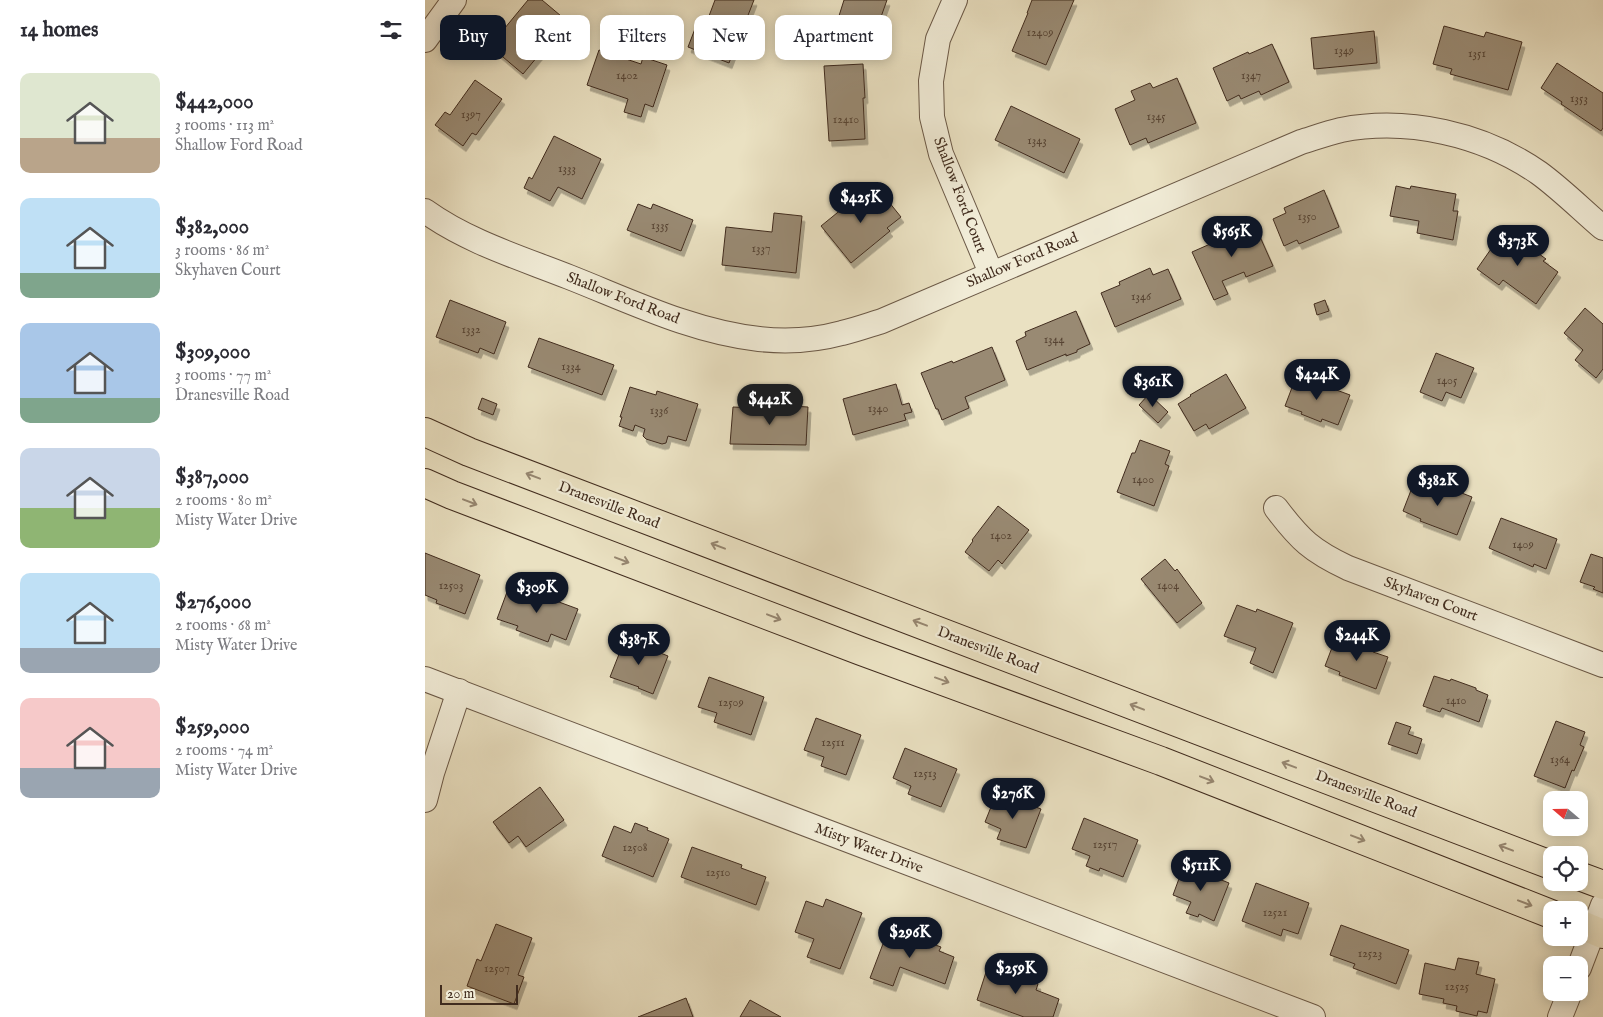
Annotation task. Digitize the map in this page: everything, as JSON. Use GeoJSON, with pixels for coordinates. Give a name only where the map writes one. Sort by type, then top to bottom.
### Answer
{"type":"FeatureCollection","features":[{"type":"Feature","properties":{"kind":"main road","name":"Dranesville Road"},"geometry":{"type":"LineString","coordinates":[[425,432],[469,452],[1543,862]]}},
{"type":"Feature","properties":{"kind":"main road"},"geometry":{"type":"LineString","coordinates":[[425,483],[452,495],[852,647],[1161,761],[1543,911]]}},
{"type":"Feature","properties":{"kind":"main road"},"geometry":{"type":"LineString","coordinates":[[1588,879],[1603,885]]}},
{"type":"Feature","properties":{"kind":"street"},"geometry":{"type":"LineString","coordinates":[[425,40],[454,0]]}},
{"type":"Feature","properties":{"kind":"street","name":"Shallow Ford Court"},"geometry":{"type":"LineString","coordinates":[[955,0],[938,38],[931,81],[932,117],[941,154],[991,274]]}},
{"type":"Feature","properties":{"kind":"street","name":"Shallow Ford Road"},"geometry":{"type":"LineString","coordinates":[[425,211],[436,219],[478,241],[660,313],[723,334],[761,339],[804,339],[842,334],[882,321],[1301,142],[1341,130],[1398,126],[1436,130],[1483,142],[1539,173],[1603,228]]}},
{"type":"Feature","properties":{"kind":"street","name":"Skyhaven Court"},"geometry":{"type":"LineString","coordinates":[[1276,508],[1295,533],[1311,548],[1341,565],[1603,665]]}},
{"type":"Feature","properties":{"kind":"street","name":"Misty Water Drive"},"geometry":{"type":"LineString","coordinates":[[425,679],[1313,1017]]}},
{"type":"Feature","properties":{"kind":"street"},"geometry":{"type":"LineString","coordinates":[[425,800],[431,773],[459,691]]}},
{"type":"Feature","properties":{"kind":"street"},"geometry":{"type":"LineString","coordinates":[[1583,956],[1595,923]]}},
{"type":"Feature","properties":{"kind":"street"},"geometry":{"type":"LineString","coordinates":[[1560,1017],[1566,1001]]}},
{"type":"Feature","properties":{"kind":"building"},"geometry":{"type":"Polygon","coordinates":[[[528,0],[542,0],[560,15],[516,15],[516,60],[535,60],[523,74],[506,60],[506,27],[528,0]]]}},
{"type":"Feature","properties":{"kind":"building"},"geometry":{"type":"Polygon","coordinates":[[[715,0],[754,0],[748,15],[709,15],[715,0]]]}},
{"type":"Feature","properties":{"kind":"building"},"geometry":{"type":"Polygon","coordinates":[[[844,0],[887,0],[882,15],[839,15],[844,0]]]}},
{"type":"Feature","properties":{"kind":"building"},"geometry":{"type":"Polygon","coordinates":[[[1032,0],[1074,0],[1046,65],[1012,51],[1032,0]]]}},
{"type":"Feature","properties":{"kind":"building"},"geometry":{"type":"Polygon","coordinates":[[[1444,26],[1484,37],[1486,32],[1522,42],[1508,90],[1450,74],[1452,69],[1433,64],[1444,26]]]}},
{"type":"Feature","properties":{"kind":"building"},"geometry":{"type":"Polygon","coordinates":[[[694,31],[694,49],[688,47],[694,31]]]}},
{"type":"Feature","properties":{"kind":"building"},"geometry":{"type":"Polygon","coordinates":[[[1374,31],[1377,63],[1314,69],[1311,38],[1374,31]]]}},
{"type":"Feature","properties":{"kind":"building"},"geometry":{"type":"Polygon","coordinates":[[[1272,44],[1289,82],[1261,95],[1259,91],[1241,99],[1239,95],[1227,101],[1213,68],[1248,52],[1249,54],[1272,44]]]}},
{"type":"Feature","properties":{"kind":"building"},"geometry":{"type":"Polygon","coordinates":[[[599,50],[600,60],[629,60],[641,64],[642,60],[652,60],[667,65],[653,107],[645,104],[641,117],[624,112],[628,99],[587,85],[599,50]]]}},
{"type":"Feature","properties":{"kind":"building"},"geometry":{"type":"Polygon","coordinates":[[[1557,63],[1603,93],[1603,128],[1601,131],[1541,88],[1557,63]]]}},
{"type":"Feature","properties":{"kind":"building"},"geometry":{"type":"Polygon","coordinates":[[[863,64],[865,139],[829,141],[824,66],[863,64]]]}},
{"type":"Feature","properties":{"kind":"building"},"geometry":{"type":"Polygon","coordinates":[[[1177,78],[1196,123],[1148,143],[1146,138],[1130,145],[1115,109],[1135,100],[1131,91],[1150,83],[1153,88],[1177,78]]]}},
{"type":"Feature","properties":{"kind":"building"},"geometry":{"type":"Polygon","coordinates":[[[475,80],[502,99],[476,135],[472,133],[463,146],[435,125],[445,112],[450,115],[475,80]]]}},
{"type":"Feature","properties":{"kind":"building"},"geometry":{"type":"Polygon","coordinates":[[[1011,106],[1080,139],[1064,173],[995,140],[1011,106]]]}},
{"type":"Feature","properties":{"kind":"building"},"geometry":{"type":"Polygon","coordinates":[[[554,136],[601,159],[582,199],[558,187],[550,201],[524,188],[529,177],[532,179],[554,136]]]}},
{"type":"Feature","properties":{"kind":"building"},"geometry":{"type":"Polygon","coordinates":[[[876,186],[901,217],[887,228],[890,231],[851,263],[821,226],[848,204],[850,208],[876,186]]]}},
{"type":"Feature","properties":{"kind":"building"},"geometry":{"type":"Polygon","coordinates":[[[1396,186],[1410,189],[1411,186],[1456,194],[1453,211],[1458,211],[1453,240],[1417,233],[1419,221],[1390,216],[1396,186]]]}},
{"type":"Feature","properties":{"kind":"building"},"geometry":{"type":"Polygon","coordinates":[[[1324,190],[1339,227],[1299,244],[1297,240],[1284,246],[1273,219],[1286,213],[1284,208],[1324,190]]]}},
{"type":"Feature","properties":{"kind":"building"},"geometry":{"type":"Polygon","coordinates":[[[638,204],[651,209],[653,204],[693,220],[681,251],[627,230],[638,204]]]}},
{"type":"Feature","properties":{"kind":"building"},"geometry":{"type":"Polygon","coordinates":[[[774,213],[802,216],[796,273],[722,265],[726,227],[772,232],[774,213]]]}},
{"type":"Feature","properties":{"kind":"building"},"geometry":{"type":"Polygon","coordinates":[[[1253,221],[1273,266],[1246,277],[1244,272],[1222,281],[1228,294],[1214,300],[1192,252],[1217,241],[1215,237],[1253,221]]]}},
{"type":"Feature","properties":{"kind":"building"},"geometry":{"type":"Polygon","coordinates":[[[1505,229],[1546,259],[1543,261],[1558,272],[1536,304],[1503,280],[1499,285],[1477,269],[1505,229]]]}},
{"type":"Feature","properties":{"kind":"building"},"geometry":{"type":"Polygon","coordinates":[[[1150,268],[1153,275],[1168,269],[1181,299],[1115,327],[1101,293],[1120,285],[1119,282],[1150,268]]]}},
{"type":"Feature","properties":{"kind":"building"},"geometry":{"type":"Polygon","coordinates":[[[450,300],[506,322],[494,354],[480,348],[478,353],[436,337],[450,300]]]}},
{"type":"Feature","properties":{"kind":"building"},"geometry":{"type":"Polygon","coordinates":[[[1325,300],[1329,311],[1317,315],[1314,304],[1325,300]]]}},
{"type":"Feature","properties":{"kind":"building"},"geometry":{"type":"Polygon","coordinates":[[[1585,308],[1603,324],[1603,369],[1596,378],[1575,360],[1583,350],[1564,333],[1585,308]]]}},
{"type":"Feature","properties":{"kind":"building"},"geometry":{"type":"Polygon","coordinates":[[[1076,311],[1090,344],[1077,350],[1077,352],[1066,356],[1066,354],[1027,370],[1016,341],[1026,336],[1025,332],[1076,311]]]}},
{"type":"Feature","properties":{"kind":"building"},"geometry":{"type":"Polygon","coordinates":[[[539,338],[614,365],[602,395],[528,367],[539,338]]]}},
{"type":"Feature","properties":{"kind":"building"},"geometry":{"type":"Polygon","coordinates":[[[992,347],[1005,380],[965,397],[969,408],[942,420],[921,373],[952,361],[953,363],[992,347]]]}},
{"type":"Feature","properties":{"kind":"building"},"geometry":{"type":"Polygon","coordinates":[[[1436,353],[1474,368],[1461,398],[1446,392],[1442,401],[1420,392],[1436,353]]]}},
{"type":"Feature","properties":{"kind":"building"},"geometry":{"type":"Polygon","coordinates":[[[1226,374],[1246,408],[1209,429],[1206,424],[1194,431],[1178,404],[1226,374]]]}},
{"type":"Feature","properties":{"kind":"building"},"geometry":{"type":"Polygon","coordinates":[[[1296,377],[1350,395],[1338,425],[1322,419],[1321,422],[1285,406],[1296,377]]]}},
{"type":"Feature","properties":{"kind":"building"},"geometry":{"type":"Polygon","coordinates":[[[896,384],[902,405],[909,403],[912,412],[904,414],[906,420],[853,435],[843,399],[896,384]]]}},
{"type":"Feature","properties":{"kind":"building"},"geometry":{"type":"Polygon","coordinates":[[[630,387],[656,395],[657,391],[698,404],[686,441],[668,436],[666,443],[662,444],[646,439],[643,436],[645,429],[635,425],[633,431],[619,426],[630,387]]]}},
{"type":"Feature","properties":{"kind":"building"},"geometry":{"type":"Polygon","coordinates":[[[1149,394],[1168,412],[1158,423],[1139,405],[1149,394]]]}},
{"type":"Feature","properties":{"kind":"building"},"geometry":{"type":"Polygon","coordinates":[[[482,398],[497,404],[493,415],[478,409],[482,398]]]}},
{"type":"Feature","properties":{"kind":"building"},"geometry":{"type":"Polygon","coordinates":[[[775,405],[808,407],[806,445],[730,444],[733,407],[775,409],[775,405]]]}},
{"type":"Feature","properties":{"kind":"building"},"geometry":{"type":"Polygon","coordinates":[[[1140,440],[1170,451],[1165,464],[1169,466],[1154,506],[1117,492],[1132,453],[1135,453],[1140,440]]]}},
{"type":"Feature","properties":{"kind":"building"},"geometry":{"type":"Polygon","coordinates":[[[1415,480],[1447,493],[1449,488],[1472,497],[1457,535],[1420,521],[1421,519],[1403,511],[1415,480]]]}},
{"type":"Feature","properties":{"kind":"building"},"geometry":{"type":"Polygon","coordinates":[[[998,506],[1029,530],[1002,564],[998,560],[989,571],[965,552],[998,506]]]}},
{"type":"Feature","properties":{"kind":"building"},"geometry":{"type":"Polygon","coordinates":[[[1501,518],[1557,539],[1546,569],[1534,564],[1533,567],[1489,548],[1501,518]]]}},
{"type":"Feature","properties":{"kind":"building"},"geometry":{"type":"Polygon","coordinates":[[[425,553],[480,575],[465,614],[436,603],[437,600],[425,595],[425,553]]]}},
{"type":"Feature","properties":{"kind":"building"},"geometry":{"type":"Polygon","coordinates":[[[1591,554],[1603,558],[1603,593],[1593,589],[1595,587],[1580,582],[1591,554]]]}},
{"type":"Feature","properties":{"kind":"building"},"geometry":{"type":"Polygon","coordinates":[[[1165,559],[1175,571],[1177,569],[1202,603],[1177,623],[1141,579],[1165,559]]]}},
{"type":"Feature","properties":{"kind":"building"},"geometry":{"type":"Polygon","coordinates":[[[510,584],[578,609],[566,640],[551,634],[548,642],[516,630],[518,626],[497,619],[510,584]]]}},
{"type":"Feature","properties":{"kind":"building"},"geometry":{"type":"Polygon","coordinates":[[[1237,605],[1256,612],[1257,609],[1293,623],[1273,673],[1250,663],[1256,648],[1224,636],[1237,605]]]}},
{"type":"Feature","properties":{"kind":"building"},"geometry":{"type":"Polygon","coordinates":[[[1336,637],[1374,649],[1373,652],[1388,657],[1376,689],[1339,675],[1340,672],[1325,666],[1336,637]]]}},
{"type":"Feature","properties":{"kind":"building"},"geometry":{"type":"Polygon","coordinates":[[[625,639],[668,656],[653,694],[610,677],[625,639]]]}},
{"type":"Feature","properties":{"kind":"building"},"geometry":{"type":"Polygon","coordinates":[[[1434,676],[1450,681],[1451,679],[1476,688],[1476,690],[1488,695],[1479,722],[1442,708],[1440,712],[1423,706],[1434,676]]]}},
{"type":"Feature","properties":{"kind":"building"},"geometry":{"type":"Polygon","coordinates":[[[709,677],[764,697],[751,735],[714,722],[717,713],[698,707],[709,677]]]}},
{"type":"Feature","properties":{"kind":"building"},"geometry":{"type":"Polygon","coordinates":[[[816,718],[861,735],[846,775],[821,766],[824,757],[804,750],[816,718]]]}},
{"type":"Feature","properties":{"kind":"building"},"geometry":{"type":"Polygon","coordinates":[[[1556,721],[1585,732],[1580,745],[1584,747],[1565,788],[1534,776],[1556,721]]]}},
{"type":"Feature","properties":{"kind":"building"},"geometry":{"type":"Polygon","coordinates":[[[1396,722],[1411,727],[1408,734],[1422,739],[1417,754],[1388,744],[1396,722]]]}},
{"type":"Feature","properties":{"kind":"building"},"geometry":{"type":"Polygon","coordinates":[[[905,748],[957,769],[941,807],[908,794],[911,786],[893,778],[905,748]]]}},
{"type":"Feature","properties":{"kind":"building"},"geometry":{"type":"Polygon","coordinates":[[[540,787],[564,820],[526,847],[518,836],[509,843],[493,822],[540,787]]]}},
{"type":"Feature","properties":{"kind":"building"},"geometry":{"type":"Polygon","coordinates":[[[997,792],[1041,809],[1026,848],[997,839],[1001,829],[985,822],[997,792]]]}},
{"type":"Feature","properties":{"kind":"building"},"geometry":{"type":"Polygon","coordinates":[[[1084,818],[1138,840],[1123,877],[1100,868],[1099,871],[1086,866],[1090,856],[1072,849],[1084,818]]]}},
{"type":"Feature","properties":{"kind":"building"},"geometry":{"type":"Polygon","coordinates":[[[635,823],[669,839],[653,877],[602,856],[614,826],[631,833],[635,823]]]}},
{"type":"Feature","properties":{"kind":"building"},"geometry":{"type":"Polygon","coordinates":[[[692,847],[742,865],[741,868],[766,877],[756,905],[681,877],[692,847]]]}},
{"type":"Feature","properties":{"kind":"building"},"geometry":{"type":"Polygon","coordinates":[[[1184,865],[1229,883],[1214,921],[1199,914],[1198,917],[1186,913],[1191,902],[1173,895],[1184,865]]]}},
{"type":"Feature","properties":{"kind":"building"},"geometry":{"type":"Polygon","coordinates":[[[1256,883],[1309,903],[1298,934],[1283,929],[1281,936],[1242,921],[1256,883]]]}},
{"type":"Feature","properties":{"kind":"building"},"geometry":{"type":"Polygon","coordinates":[[[826,899],[862,913],[840,969],[807,957],[814,939],[795,932],[806,901],[823,907],[826,899]]]}},
{"type":"Feature","properties":{"kind":"building"},"geometry":{"type":"Polygon","coordinates":[[[496,924],[532,938],[518,975],[524,977],[514,1004],[467,986],[477,959],[481,961],[496,924]]]}},
{"type":"Feature","properties":{"kind":"building"},"geometry":{"type":"Polygon","coordinates":[[[1341,925],[1409,950],[1396,984],[1353,968],[1355,964],[1330,955],[1341,925]]]}},
{"type":"Feature","properties":{"kind":"building"},"geometry":{"type":"Polygon","coordinates":[[[889,928],[941,947],[939,951],[954,957],[945,984],[900,967],[893,986],[870,978],[889,928]]]}},
{"type":"Feature","properties":{"kind":"building"},"geometry":{"type":"Polygon","coordinates":[[[1458,958],[1479,962],[1476,974],[1495,979],[1487,1013],[1478,1011],[1477,1016],[1456,1011],[1457,1006],[1443,1003],[1444,999],[1419,994],[1425,963],[1455,970],[1458,958]]]}},
{"type":"Feature","properties":{"kind":"building"},"geometry":{"type":"Polygon","coordinates":[[[988,966],[1038,984],[1036,990],[1059,999],[1053,1017],[1024,1017],[977,1000],[988,966]]]}},
{"type":"Feature","properties":{"kind":"building"},"geometry":{"type":"Polygon","coordinates":[[[686,998],[693,1017],[638,1017],[686,998]]]}},
{"type":"Feature","properties":{"kind":"building"},"geometry":{"type":"Polygon","coordinates":[[[750,1000],[781,1017],[740,1017],[750,1000]]]}}]}
